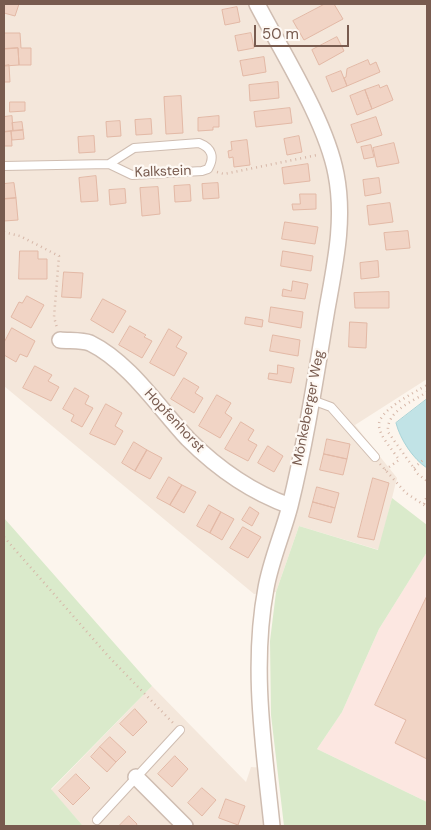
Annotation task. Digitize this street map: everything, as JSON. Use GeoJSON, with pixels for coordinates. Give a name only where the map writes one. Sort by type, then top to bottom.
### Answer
{"type":"FeatureCollection","features":[{"type":"Feature","properties":{"kind":"street","name":"Mönkeberger Weg"},"geometry":{"type":"LineString","coordinates":[[257,4],[316,116],[330,152],[339,194],[340,232],[312,400],[290,506],[266,587],[260,632],[259,680],[262,743],[272,826]]}},
{"type":"Feature","properties":{"kind":"street","name":"Hopfenhorst"},"geometry":{"type":"LineString","coordinates":[[60,340],[89,343],[118,364],[150,393],[188,439],[214,462],[248,486],[271,499],[290,506]]}},
{"type":"Feature","properties":{"kind":"street"},"geometry":{"type":"LineString","coordinates":[[136,777],[185,826]]}},
{"type":"Feature","properties":{"kind":"lane","name":"Kalkstein"},"geometry":{"type":"LineString","coordinates":[[4,166],[109,164],[132,175],[208,169],[213,162],[212,152],[207,146],[199,143],[134,148],[109,164]]}},
{"type":"Feature","properties":{"kind":"lane"},"geometry":{"type":"LineString","coordinates":[[312,400],[331,408],[375,457]]}},
{"type":"Feature","properties":{"kind":"lane"},"geometry":{"type":"LineString","coordinates":[[97,820],[180,730]]}},
{"type":"Feature","properties":{"kind":"path"},"geometry":{"type":"LineString","coordinates":[[208,169],[224,174],[330,152]]}},
{"type":"Feature","properties":{"kind":"path"},"geometry":{"type":"LineString","coordinates":[[4,232],[20,236],[59,256],[54,317],[60,340]]}},
{"type":"Feature","properties":{"kind":"path"},"geometry":{"type":"LineString","coordinates":[[385,470],[399,460],[380,432],[378,426],[380,417],[387,410],[427,385]]}},
{"type":"Feature","properties":{"kind":"path"},"geometry":{"type":"LineString","coordinates":[[427,392],[393,414],[387,424],[388,432],[414,468],[427,481]]}},
{"type":"Feature","properties":{"kind":"path"},"geometry":{"type":"LineString","coordinates":[[375,457],[406,493],[426,506],[427,496]]}},
{"type":"Feature","properties":{"kind":"path"},"geometry":{"type":"LineString","coordinates":[[414,468],[424,460]]}},
{"type":"Feature","properties":{"kind":"path"},"geometry":{"type":"LineString","coordinates":[[4,536],[110,656],[180,730]]}},
{"type":"Feature","properties":{"kind":"shaded area"},"geometry":{"type":"Polygon","coordinates":[[[4,4],[427,4],[427,379],[355,425],[397,478],[379,550],[299,526],[276,592],[254,594],[4,386],[4,4]]]}},
{"type":"Feature","properties":{"kind":"shaded area"},"geometry":{"type":"Polygon","coordinates":[[[427,552],[427,802],[317,749],[342,712],[379,629],[427,552]]]}},
{"type":"Feature","properties":{"kind":"shaded area"},"geometry":{"type":"Polygon","coordinates":[[[152,686],[246,782],[251,767],[265,768],[272,826],[83,826],[51,790],[152,686]]]}},
{"type":"Feature","properties":{"kind":"green space"},"geometry":{"type":"Polygon","coordinates":[[[392,498],[427,525],[427,552],[379,629],[342,712],[317,749],[427,802],[427,826],[284,826],[271,715],[270,641],[276,592],[299,526],[378,550],[392,498]]]}},
{"type":"Feature","properties":{"kind":"green space"},"geometry":{"type":"Polygon","coordinates":[[[4,518],[152,686],[51,789],[83,826],[4,826],[4,518]]]}},
{"type":"Feature","properties":{"kind":"water"},"geometry":{"type":"Polygon","coordinates":[[[427,399],[427,468],[408,448],[396,423],[427,399]]]}},
{"type":"Feature","properties":{"kind":"building"},"geometry":{"type":"Polygon","coordinates":[[[4,4],[19,4],[15,16],[4,13],[4,4]]]}},
{"type":"Feature","properties":{"kind":"building"},"geometry":{"type":"Polygon","coordinates":[[[325,4],[334,4],[343,19],[304,40],[293,21],[325,4]]]}},
{"type":"Feature","properties":{"kind":"building"},"geometry":{"type":"Polygon","coordinates":[[[237,7],[240,22],[225,25],[222,10],[237,7]]]}},
{"type":"Feature","properties":{"kind":"building"},"geometry":{"type":"Polygon","coordinates":[[[4,33],[20,33],[21,48],[31,48],[31,65],[19,65],[18,48],[4,49],[4,33]]]}},
{"type":"Feature","properties":{"kind":"building"},"geometry":{"type":"Polygon","coordinates":[[[251,33],[254,48],[238,51],[235,36],[251,33]]]}},
{"type":"Feature","properties":{"kind":"building"},"geometry":{"type":"Polygon","coordinates":[[[337,37],[344,51],[319,65],[312,50],[337,37]]]}},
{"type":"Feature","properties":{"kind":"building"},"geometry":{"type":"Polygon","coordinates":[[[18,48],[19,65],[4,66],[4,49],[18,48]]]}},
{"type":"Feature","properties":{"kind":"building"},"geometry":{"type":"Polygon","coordinates":[[[264,57],[266,72],[243,76],[240,61],[264,57]]]}},
{"type":"Feature","properties":{"kind":"building"},"geometry":{"type":"Polygon","coordinates":[[[368,60],[370,65],[376,62],[380,72],[347,86],[344,78],[346,77],[347,69],[368,60]]]}},
{"type":"Feature","properties":{"kind":"building"},"geometry":{"type":"Polygon","coordinates":[[[9,65],[10,82],[4,82],[4,66],[9,65]]]}},
{"type":"Feature","properties":{"kind":"building"},"geometry":{"type":"Polygon","coordinates":[[[341,71],[347,86],[332,92],[326,77],[341,71]]]}},
{"type":"Feature","properties":{"kind":"building"},"geometry":{"type":"Polygon","coordinates":[[[278,82],[279,98],[250,101],[249,85],[278,82]]]}},
{"type":"Feature","properties":{"kind":"building"},"geometry":{"type":"Polygon","coordinates":[[[379,85],[380,88],[387,85],[393,100],[372,109],[365,90],[379,85]]]}},
{"type":"Feature","properties":{"kind":"building"},"geometry":{"type":"Polygon","coordinates":[[[365,90],[372,109],[357,115],[350,96],[365,90]]]}},
{"type":"Feature","properties":{"kind":"building"},"geometry":{"type":"Polygon","coordinates":[[[181,96],[183,133],[166,134],[164,97],[181,96]]]}},
{"type":"Feature","properties":{"kind":"building"},"geometry":{"type":"Polygon","coordinates":[[[10,102],[25,102],[25,111],[10,112],[10,102]]]}},
{"type":"Feature","properties":{"kind":"building"},"geometry":{"type":"Polygon","coordinates":[[[290,108],[292,123],[256,127],[254,112],[290,108]]]}},
{"type":"Feature","properties":{"kind":"building"},"geometry":{"type":"Polygon","coordinates":[[[12,116],[13,131],[4,132],[4,117],[12,116]]]}},
{"type":"Feature","properties":{"kind":"building"},"geometry":{"type":"Polygon","coordinates":[[[219,116],[219,127],[213,127],[213,130],[198,131],[198,118],[219,116]]]}},
{"type":"Feature","properties":{"kind":"building"},"geometry":{"type":"Polygon","coordinates":[[[376,117],[382,135],[357,143],[351,125],[376,117]]]}},
{"type":"Feature","properties":{"kind":"building"},"geometry":{"type":"Polygon","coordinates":[[[151,119],[152,134],[136,135],[135,120],[151,119]]]}},
{"type":"Feature","properties":{"kind":"building"},"geometry":{"type":"Polygon","coordinates":[[[120,121],[121,136],[107,137],[106,122],[120,121]]]}},
{"type":"Feature","properties":{"kind":"building"},"geometry":{"type":"Polygon","coordinates":[[[22,122],[23,130],[13,131],[12,123],[22,122]]]}},
{"type":"Feature","properties":{"kind":"building"},"geometry":{"type":"Polygon","coordinates":[[[23,130],[24,139],[12,140],[11,131],[23,130]]]}},
{"type":"Feature","properties":{"kind":"building"},"geometry":{"type":"Polygon","coordinates":[[[11,131],[12,146],[4,146],[4,132],[11,131]]]}},
{"type":"Feature","properties":{"kind":"building"},"geometry":{"type":"Polygon","coordinates":[[[94,136],[95,152],[79,153],[78,137],[94,136]]]}},
{"type":"Feature","properties":{"kind":"building"},"geometry":{"type":"Polygon","coordinates":[[[299,136],[302,152],[287,155],[284,139],[299,136]]]}},
{"type":"Feature","properties":{"kind":"building"},"geometry":{"type":"Polygon","coordinates":[[[247,140],[250,165],[234,167],[233,157],[229,158],[228,151],[232,150],[231,142],[247,140]]]}},
{"type":"Feature","properties":{"kind":"building"},"geometry":{"type":"Polygon","coordinates":[[[394,143],[399,163],[377,167],[373,148],[394,143]]]}},
{"type":"Feature","properties":{"kind":"building"},"geometry":{"type":"Polygon","coordinates":[[[371,145],[374,157],[364,159],[361,147],[371,145]]]}},
{"type":"Feature","properties":{"kind":"building"},"geometry":{"type":"Polygon","coordinates":[[[308,164],[310,181],[284,184],[282,168],[308,164]]]}},
{"type":"Feature","properties":{"kind":"building"},"geometry":{"type":"Polygon","coordinates":[[[96,176],[98,201],[81,202],[79,178],[96,176]]]}},
{"type":"Feature","properties":{"kind":"building"},"geometry":{"type":"Polygon","coordinates":[[[379,178],[381,193],[365,196],[363,180],[379,178]]]}},
{"type":"Feature","properties":{"kind":"building"},"geometry":{"type":"Polygon","coordinates":[[[14,183],[16,198],[4,199],[4,184],[14,183]]]}},
{"type":"Feature","properties":{"kind":"building"},"geometry":{"type":"Polygon","coordinates":[[[218,183],[219,198],[203,199],[202,184],[218,183]]]}},
{"type":"Feature","properties":{"kind":"building"},"geometry":{"type":"Polygon","coordinates":[[[190,185],[191,201],[175,202],[174,186],[190,185]]]}},
{"type":"Feature","properties":{"kind":"building"},"geometry":{"type":"Polygon","coordinates":[[[158,187],[160,214],[142,216],[140,188],[158,187]]]}},
{"type":"Feature","properties":{"kind":"building"},"geometry":{"type":"Polygon","coordinates":[[[125,189],[126,203],[110,205],[109,190],[125,189]]]}},
{"type":"Feature","properties":{"kind":"building"},"geometry":{"type":"Polygon","coordinates":[[[300,194],[316,194],[316,209],[293,210],[292,204],[300,204],[300,194]]]}},
{"type":"Feature","properties":{"kind":"building"},"geometry":{"type":"Polygon","coordinates":[[[16,198],[18,220],[4,221],[4,199],[16,198]]]}},
{"type":"Feature","properties":{"kind":"building"},"geometry":{"type":"Polygon","coordinates":[[[390,203],[393,222],[369,225],[367,206],[390,203]]]}},
{"type":"Feature","properties":{"kind":"building"},"geometry":{"type":"Polygon","coordinates":[[[285,222],[318,227],[315,244],[282,239],[285,222]]]}},
{"type":"Feature","properties":{"kind":"building"},"geometry":{"type":"Polygon","coordinates":[[[408,231],[410,248],[386,250],[384,233],[408,231]]]}},
{"type":"Feature","properties":{"kind":"building"},"geometry":{"type":"Polygon","coordinates":[[[20,251],[38,251],[38,259],[47,259],[47,279],[19,279],[20,251]]]}},
{"type":"Feature","properties":{"kind":"building"},"geometry":{"type":"Polygon","coordinates":[[[283,251],[313,256],[311,271],[281,266],[283,251]]]}},
{"type":"Feature","properties":{"kind":"building"},"geometry":{"type":"Polygon","coordinates":[[[378,261],[379,277],[361,279],[360,263],[378,261]]]}},
{"type":"Feature","properties":{"kind":"building"},"geometry":{"type":"Polygon","coordinates":[[[64,272],[83,273],[81,298],[62,297],[64,272]]]}},
{"type":"Feature","properties":{"kind":"building"},"geometry":{"type":"Polygon","coordinates":[[[293,281],[308,284],[305,299],[282,296],[283,289],[291,291],[293,281]]]}},
{"type":"Feature","properties":{"kind":"building"},"geometry":{"type":"Polygon","coordinates":[[[389,292],[389,308],[355,308],[354,293],[389,292]]]}},
{"type":"Feature","properties":{"kind":"building"},"geometry":{"type":"Polygon","coordinates":[[[27,296],[44,305],[31,328],[11,317],[19,302],[22,303],[27,296]]]}},
{"type":"Feature","properties":{"kind":"building"},"geometry":{"type":"Polygon","coordinates":[[[103,299],[126,311],[113,333],[91,320],[103,299]]]}},
{"type":"Feature","properties":{"kind":"building"},"geometry":{"type":"Polygon","coordinates":[[[271,307],[303,312],[301,328],[269,322],[271,307]]]}},
{"type":"Feature","properties":{"kind":"building"},"geometry":{"type":"Polygon","coordinates":[[[246,317],[263,320],[262,327],[245,324],[246,317]]]}},
{"type":"Feature","properties":{"kind":"building"},"geometry":{"type":"Polygon","coordinates":[[[350,322],[367,323],[366,348],[349,347],[350,322]]]}},
{"type":"Feature","properties":{"kind":"building"},"geometry":{"type":"Polygon","coordinates":[[[130,326],[146,335],[144,337],[152,341],[142,358],[119,345],[130,326]]]}},
{"type":"Feature","properties":{"kind":"building"},"geometry":{"type":"Polygon","coordinates":[[[12,328],[35,341],[27,357],[20,354],[16,362],[4,355],[4,343],[12,328]]]}},
{"type":"Feature","properties":{"kind":"building"},"geometry":{"type":"Polygon","coordinates":[[[169,329],[182,337],[176,347],[187,353],[174,376],[150,363],[169,329]]]}},
{"type":"Feature","properties":{"kind":"building"},"geometry":{"type":"Polygon","coordinates":[[[273,335],[300,340],[298,356],[270,351],[273,335]]]}},
{"type":"Feature","properties":{"kind":"building"},"geometry":{"type":"Polygon","coordinates":[[[278,365],[294,368],[291,383],[268,379],[269,373],[277,374],[278,365]]]}},
{"type":"Feature","properties":{"kind":"building"},"geometry":{"type":"Polygon","coordinates":[[[35,366],[52,375],[48,381],[59,387],[51,401],[23,388],[35,366]]]}},
{"type":"Feature","properties":{"kind":"building"},"geometry":{"type":"Polygon","coordinates":[[[184,378],[199,387],[195,393],[203,398],[194,413],[171,399],[184,378]]]}},
{"type":"Feature","properties":{"kind":"building"},"geometry":{"type":"Polygon","coordinates":[[[75,388],[89,396],[85,404],[93,408],[82,427],[71,421],[74,415],[63,409],[75,388]]]}},
{"type":"Feature","properties":{"kind":"building"},"geometry":{"type":"Polygon","coordinates":[[[217,395],[231,403],[225,413],[232,418],[220,438],[199,426],[217,395]]]}},
{"type":"Feature","properties":{"kind":"building"},"geometry":{"type":"Polygon","coordinates":[[[106,404],[122,413],[115,426],[123,431],[115,445],[90,434],[106,404]]]}},
{"type":"Feature","properties":{"kind":"building"},"geometry":{"type":"Polygon","coordinates":[[[241,422],[254,430],[248,440],[257,445],[248,461],[225,449],[241,422]]]}},
{"type":"Feature","properties":{"kind":"building"},"geometry":{"type":"Polygon","coordinates":[[[327,439],[350,444],[347,459],[324,454],[327,439]]]}},
{"type":"Feature","properties":{"kind":"building"},"geometry":{"type":"Polygon","coordinates":[[[134,442],[147,450],[135,471],[122,463],[134,442]]]}},
{"type":"Feature","properties":{"kind":"building"},"geometry":{"type":"Polygon","coordinates":[[[268,446],[283,456],[274,472],[258,463],[268,446]]]}},
{"type":"Feature","properties":{"kind":"building"},"geometry":{"type":"Polygon","coordinates":[[[147,450],[162,458],[150,479],[135,471],[147,450]]]}},
{"type":"Feature","properties":{"kind":"building"},"geometry":{"type":"Polygon","coordinates":[[[324,454],[347,459],[343,475],[320,470],[324,454]]]}},
{"type":"Feature","properties":{"kind":"building"},"geometry":{"type":"Polygon","coordinates":[[[169,477],[182,485],[170,505],[157,498],[169,477]]]}},
{"type":"Feature","properties":{"kind":"building"},"geometry":{"type":"Polygon","coordinates":[[[373,478],[389,483],[374,540],[358,537],[373,478]]]}},
{"type":"Feature","properties":{"kind":"building"},"geometry":{"type":"Polygon","coordinates":[[[182,485],[196,492],[184,513],[170,505],[182,485]]]}},
{"type":"Feature","properties":{"kind":"building"},"geometry":{"type":"Polygon","coordinates":[[[317,487],[339,493],[335,508],[313,502],[317,487]]]}},
{"type":"Feature","properties":{"kind":"building"},"geometry":{"type":"Polygon","coordinates":[[[313,502],[335,508],[331,523],[309,517],[313,502]]]}},
{"type":"Feature","properties":{"kind":"building"},"geometry":{"type":"Polygon","coordinates":[[[209,505],[221,512],[210,533],[197,526],[209,505]]]}},
{"type":"Feature","properties":{"kind":"building"},"geometry":{"type":"Polygon","coordinates":[[[250,507],[259,513],[252,526],[242,520],[250,507]]]}},
{"type":"Feature","properties":{"kind":"building"},"geometry":{"type":"Polygon","coordinates":[[[221,512],[234,519],[222,540],[210,533],[221,512]]]}},
{"type":"Feature","properties":{"kind":"building"},"geometry":{"type":"Polygon","coordinates":[[[243,527],[261,537],[248,558],[230,548],[243,527]]]}},
{"type":"Feature","properties":{"kind":"building"},"geometry":{"type":"Polygon","coordinates":[[[427,596],[427,759],[395,743],[406,720],[375,705],[427,596]]]}},
{"type":"Feature","properties":{"kind":"building"},"geometry":{"type":"Polygon","coordinates":[[[135,709],[147,722],[133,736],[120,724],[135,709]]]}},
{"type":"Feature","properties":{"kind":"building"},"geometry":{"type":"Polygon","coordinates":[[[110,737],[126,752],[116,762],[100,747],[110,737]]]}},
{"type":"Feature","properties":{"kind":"building"},"geometry":{"type":"Polygon","coordinates":[[[100,747],[116,762],[107,772],[91,757],[100,747]]]}},
{"type":"Feature","properties":{"kind":"building"},"geometry":{"type":"Polygon","coordinates":[[[175,756],[188,769],[172,787],[158,774],[175,756]]]}},
{"type":"Feature","properties":{"kind":"building"},"geometry":{"type":"Polygon","coordinates":[[[76,774],[90,788],[73,805],[59,791],[76,774]]]}},
{"type":"Feature","properties":{"kind":"building"},"geometry":{"type":"Polygon","coordinates":[[[202,788],[216,800],[202,816],[188,803],[202,788]]]}},
{"type":"Feature","properties":{"kind":"building"},"geometry":{"type":"Polygon","coordinates":[[[226,799],[245,806],[238,825],[219,818],[226,799]]]}},
{"type":"Feature","properties":{"kind":"building"},"geometry":{"type":"Polygon","coordinates":[[[129,816],[137,824],[136,826],[119,826],[129,816]]]}}]}
